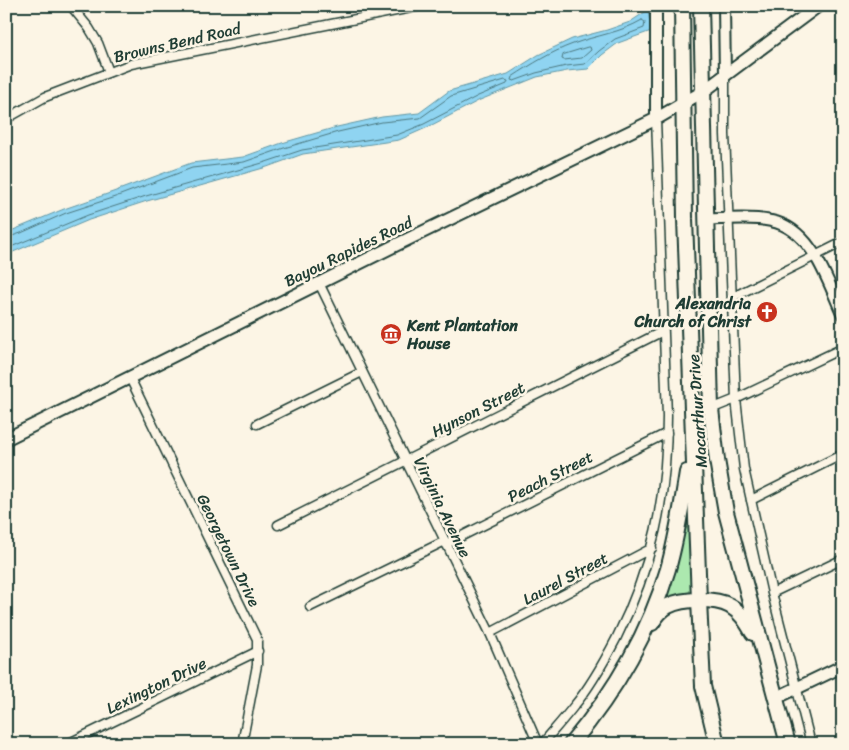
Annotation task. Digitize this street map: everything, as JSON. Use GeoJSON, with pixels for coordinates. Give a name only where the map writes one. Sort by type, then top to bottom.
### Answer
{"type":"FeatureCollection","features":[{"type":"Feature","properties":{"kind":"highway","name":"Macarthur Drive"},"geometry":{"type":"LineString","coordinates":[[682,6],[685,219],[699,600],[703,686],[716,744]]}},
{"type":"Feature","properties":{"kind":"highway","name":"Macarthur Drive"},"geometry":{"type":"LineString","coordinates":[[701,6],[712,409],[717,460],[726,512],[788,744]]}},
{"type":"Feature","properties":{"kind":"highway"},"geometry":{"type":"LineString","coordinates":[[685,219],[706,219]]}},
{"type":"Feature","properties":{"kind":"highway"},"geometry":{"type":"LineString","coordinates":[[571,744],[594,715],[627,665],[659,596],[668,568],[680,517],[688,467],[692,391]]}},
{"type":"Feature","properties":{"kind":"highway"},"geometry":{"type":"LineString","coordinates":[[639,640],[658,613],[668,606],[678,602],[699,600],[722,602],[738,611],[745,619],[761,647]]}},
{"type":"Feature","properties":{"kind":"main road","name":"Bayou Rapides Road"},"geometry":{"type":"LineString","coordinates":[[6,438],[656,118],[704,91],[726,76],[818,6]]}},
{"type":"Feature","properties":{"kind":"main road"},"geometry":{"type":"LineString","coordinates":[[776,698],[843,666]]}},
{"type":"Feature","properties":{"kind":"street"},"geometry":{"type":"LineString","coordinates":[[71,6],[89,28],[98,43],[109,72]]}},
{"type":"Feature","properties":{"kind":"street","name":"Browns Bend Road"},"geometry":{"type":"LineString","coordinates":[[6,119],[45,97],[131,64],[422,6]]}},
{"type":"Feature","properties":{"kind":"street"},"geometry":{"type":"LineString","coordinates":[[656,6],[656,118]]}},
{"type":"Feature","properties":{"kind":"street"},"geometry":{"type":"LineString","coordinates":[[724,6],[725,134],[736,399],[744,469],[772,593],[811,744]]}},
{"type":"Feature","properties":{"kind":"street","name":"Macarthur Drive"},"geometry":{"type":"LineString","coordinates":[[542,744],[574,707],[611,648],[635,595],[652,548],[661,504],[667,433],[656,118]]}},
{"type":"Feature","properties":{"kind":"street"},"geometry":{"type":"LineString","coordinates":[[706,219],[762,220],[780,223],[797,233],[816,255],[843,315]]}},
{"type":"Feature","properties":{"kind":"street"},"geometry":{"type":"LineString","coordinates":[[733,297],[843,242]]}},
{"type":"Feature","properties":{"kind":"street","name":"Virginia Avenue"},"geometry":{"type":"LineString","coordinates":[[319,284],[490,633],[538,744]]}},
{"type":"Feature","properties":{"kind":"street","name":"Hynson Street"},"geometry":{"type":"LineString","coordinates":[[278,525],[663,331]]}},
{"type":"Feature","properties":{"kind":"street"},"geometry":{"type":"LineString","coordinates":[[712,409],[843,348]]}},
{"type":"Feature","properties":{"kind":"street"},"geometry":{"type":"LineString","coordinates":[[257,424],[362,372]]}},
{"type":"Feature","properties":{"kind":"street","name":"Georgetown Drive"},"geometry":{"type":"LineString","coordinates":[[130,378],[257,639],[257,666],[242,744]]}},
{"type":"Feature","properties":{"kind":"street","name":"Peach Street"},"geometry":{"type":"LineString","coordinates":[[310,607],[667,433]]}},
{"type":"Feature","properties":{"kind":"street"},"geometry":{"type":"LineString","coordinates":[[751,500],[843,454]]}},
{"type":"Feature","properties":{"kind":"street","name":"Laurel Street"},"geometry":{"type":"LineString","coordinates":[[490,633],[652,548]]}},
{"type":"Feature","properties":{"kind":"street"},"geometry":{"type":"LineString","coordinates":[[772,593],[843,559]]}},
{"type":"Feature","properties":{"kind":"street","name":"Lexington Drive"},"geometry":{"type":"LineString","coordinates":[[66,744],[258,651]]}},
{"type":"Feature","properties":{"kind":"green space"},"geometry":{"type":"Polygon","coordinates":[[[689,518],[691,593],[676,596],[665,601],[689,518]]]}},
{"type":"Feature","properties":{"kind":"water"},"geometry":{"type":"Polygon","coordinates":[[[648,10],[651,31],[618,43],[588,69],[537,77],[480,100],[399,140],[303,154],[267,167],[147,201],[89,220],[6,255],[6,233],[64,209],[191,163],[243,157],[337,127],[382,117],[419,113],[449,91],[508,74],[538,55],[572,39],[630,22],[648,10]]]}},
{"type":"Feature","properties":{"kind":"place","name":"Alexandria Church of Christ"},"geometry":{"type":"Point","coordinates":[767,312]}},
{"type":"Feature","properties":{"kind":"place","name":"Kent Plantation House"},"geometry":{"type":"Point","coordinates":[391,334]}}]}
